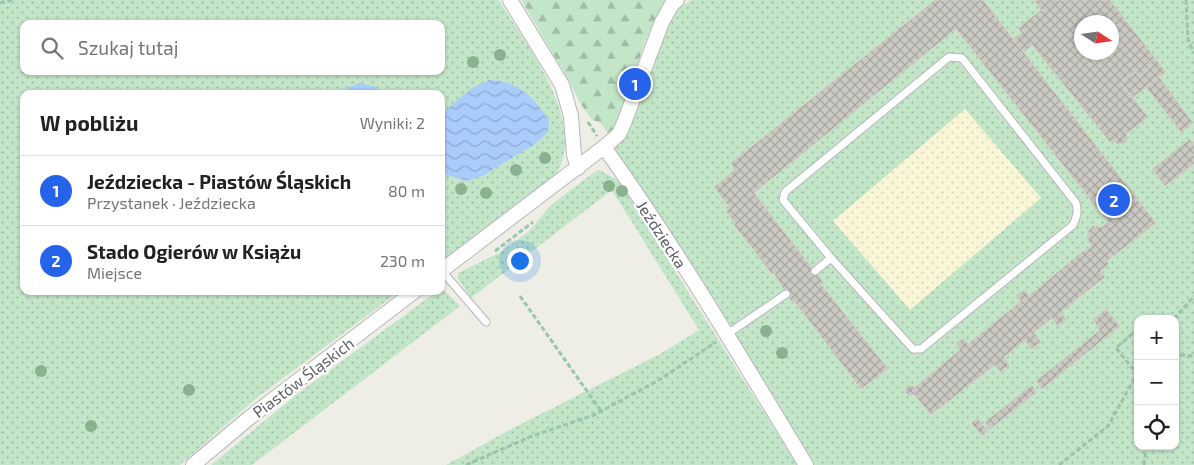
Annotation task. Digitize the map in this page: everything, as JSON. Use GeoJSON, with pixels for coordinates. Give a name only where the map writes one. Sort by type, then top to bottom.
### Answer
{"type":"FeatureCollection","features":[{"type":"Feature","properties":{"kind":"street"},"geometry":{"type":"LineString","coordinates":[[510,0],[562,85],[571,116],[574,155],[578,168]]}},
{"type":"Feature","properties":{"kind":"street"},"geometry":{"type":"LineString","coordinates":[[445,269],[512,216],[578,168],[619,134],[662,22],[672,4],[677,0]]}},
{"type":"Feature","properties":{"kind":"street","name":"Jeździecka"},"geometry":{"type":"LineString","coordinates":[[604,147],[624,174],[726,334],[806,465]]}},
{"type":"Feature","properties":{"kind":"street","name":"Piastów Śląskich"},"geometry":{"type":"LineString","coordinates":[[194,465],[249,418],[410,295]]}},
{"type":"Feature","properties":{"kind":"lane"},"geometry":{"type":"LineString","coordinates":[[949,57],[962,58],[1076,203],[1077,210],[1073,225],[921,349],[912,349],[831,258],[783,200],[785,192],[949,57]]}},
{"type":"Feature","properties":{"kind":"lane"},"geometry":{"type":"LineString","coordinates":[[815,271],[831,258]]}},
{"type":"Feature","properties":{"kind":"lane"},"geometry":{"type":"LineString","coordinates":[[445,274],[486,322]]}},
{"type":"Feature","properties":{"kind":"lane"},"geometry":{"type":"LineString","coordinates":[[726,334],[786,294]]}},
{"type":"Feature","properties":{"kind":"path"},"geometry":{"type":"LineString","coordinates":[[0,2],[12,0]]}},
{"type":"Feature","properties":{"kind":"path"},"geometry":{"type":"LineString","coordinates":[[1186,0],[1188,40],[1194,53]]}},
{"type":"Feature","properties":{"kind":"path"},"geometry":{"type":"LineString","coordinates":[[571,116],[583,117],[594,130],[604,147]]}},
{"type":"Feature","properties":{"kind":"path"},"geometry":{"type":"LineString","coordinates":[[520,296],[601,411]]}},
{"type":"Feature","properties":{"kind":"path"},"geometry":{"type":"LineString","coordinates":[[1177,315],[1194,296]]}},
{"type":"Feature","properties":{"kind":"path"},"geometry":{"type":"LineString","coordinates":[[1059,465],[1108,426],[1137,374],[1116,348],[1134,332]]}},
{"type":"Feature","properties":{"kind":"path"},"geometry":{"type":"LineString","coordinates":[[466,465],[532,436],[601,411],[659,380],[726,334]]}},
{"type":"Feature","properties":{"kind":"path"},"geometry":{"type":"LineString","coordinates":[[1179,353],[1181,355],[1194,356]]}},
{"type":"Feature","properties":{"kind":"path"},"geometry":{"type":"LineString","coordinates":[[1144,465],[1146,450]]}},
{"type":"Feature","properties":{"kind":"green space"},"geometry":{"type":"Polygon","coordinates":[[[0,0],[499,0],[548,80],[564,125],[565,147],[560,167],[551,179],[445,258],[445,90],[20,90],[20,295],[395,295],[259,396],[180,465],[0,465],[0,0]]]}},
{"type":"Feature","properties":{"kind":"green space"},"geometry":{"type":"Polygon","coordinates":[[[521,0],[668,0],[649,33],[627,97],[615,127],[609,136],[602,125],[592,120],[580,103],[521,0]]]}},
{"type":"Feature","properties":{"kind":"green space"},"geometry":{"type":"Polygon","coordinates":[[[692,0],[1194,0],[1194,465],[813,465],[613,151],[623,140],[631,126],[666,29],[680,7],[692,0]]]}},
{"type":"Feature","properties":{"kind":"green space"},"geometry":{"type":"Polygon","coordinates":[[[599,170],[618,180],[797,465],[446,465],[517,426],[660,354],[699,330],[612,190],[471,298],[458,279],[458,273],[501,252],[529,231],[551,205],[599,170]]]}},
{"type":"Feature","properties":{"kind":"green space"},"geometry":{"type":"Polygon","coordinates":[[[445,292],[460,306],[252,465],[211,465],[296,395],[432,295],[445,295],[445,292]]]}},
{"type":"Feature","properties":{"kind":"sand"},"geometry":{"type":"Polygon","coordinates":[[[965,109],[1041,198],[910,310],[833,221],[965,109]]]}},
{"type":"Feature","properties":{"kind":"water"},"geometry":{"type":"Polygon","coordinates":[[[489,80],[508,83],[517,87],[531,98],[549,120],[548,132],[535,144],[482,176],[467,181],[445,174],[445,111],[472,88],[489,80]]]}},
{"type":"Feature","properties":{"kind":"water"},"geometry":{"type":"Polygon","coordinates":[[[360,83],[381,90],[344,90],[360,83]]]}},
{"type":"Feature","properties":{"kind":"building"},"geometry":{"type":"Polygon","coordinates":[[[935,0],[983,0],[1156,223],[1107,261],[1109,264],[1100,271],[1105,277],[1061,312],[1066,320],[1058,327],[1052,318],[1034,333],[1041,342],[1031,349],[1025,340],[1004,357],[1009,366],[1001,372],[995,365],[931,415],[914,394],[912,396],[905,392],[906,387],[909,385],[915,387],[960,350],[956,344],[963,338],[968,344],[1021,301],[1016,295],[1025,290],[1029,296],[1084,250],[1086,251],[1092,246],[1088,240],[1088,231],[1093,226],[1102,227],[1108,222],[956,29],[754,193],[823,282],[821,284],[888,369],[861,389],[795,302],[792,302],[786,294],[774,273],[772,274],[734,225],[726,211],[730,208],[714,187],[735,170],[731,163],[935,0]]]}},
{"type":"Feature","properties":{"kind":"building"},"geometry":{"type":"Polygon","coordinates":[[[1034,0],[1110,0],[1155,58],[1148,63],[1151,67],[1139,76],[1135,72],[1121,83],[1148,117],[1126,134],[1127,139],[1125,143],[1117,144],[1113,140],[1110,142],[1032,45],[1024,53],[1012,39],[1022,33],[1018,28],[1041,10],[1034,0]]]}},
{"type":"Feature","properties":{"kind":"building"},"geometry":{"type":"Polygon","coordinates":[[[1155,58],[1166,72],[1132,98],[1121,83],[1135,72],[1139,76],[1151,67],[1148,63],[1155,58]]]}},
{"type":"Feature","properties":{"kind":"building"},"geometry":{"type":"Polygon","coordinates":[[[1159,77],[1193,123],[1181,132],[1146,87],[1159,77]]]}},
{"type":"Feature","properties":{"kind":"building"},"geometry":{"type":"Polygon","coordinates":[[[1190,139],[1194,145],[1194,164],[1165,186],[1152,169],[1190,139]]]}},
{"type":"Feature","properties":{"kind":"building"},"geometry":{"type":"Polygon","coordinates":[[[1106,309],[1120,326],[1042,389],[1036,381],[1100,330],[1093,320],[1106,309]]]}},
{"type":"Feature","properties":{"kind":"building"},"geometry":{"type":"Polygon","coordinates":[[[1032,385],[1037,392],[990,429],[985,422],[1032,385]]]}},
{"type":"Feature","properties":{"kind":"building"},"geometry":{"type":"Polygon","coordinates":[[[977,418],[988,431],[982,436],[971,423],[977,418]]]}},
{"type":"Feature","properties":{"kind":"place","name":"Jeździecka - Piastów Śląskich"},"geometry":{"type":"Point","coordinates":[635,84]}},
{"type":"Feature","properties":{"kind":"place","name":"Stado Ogierów w Książu"},"geometry":{"type":"Point","coordinates":[1114,200]}}]}
